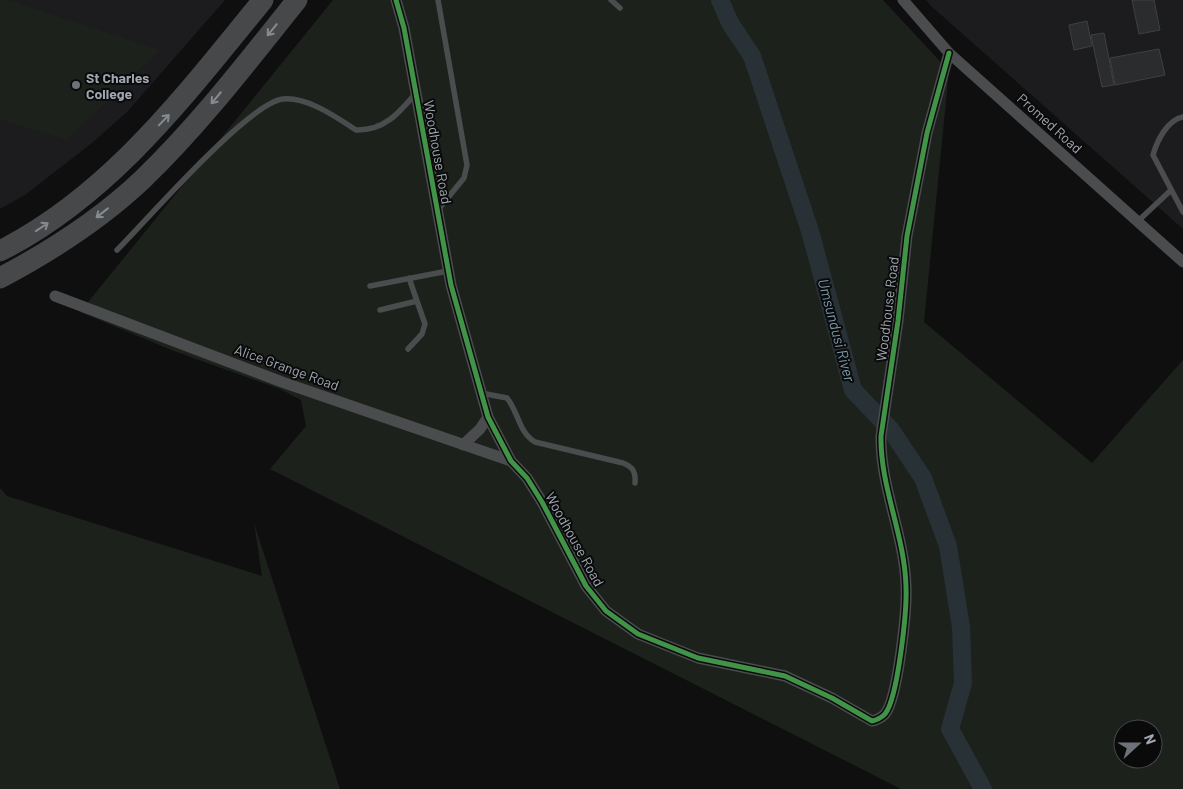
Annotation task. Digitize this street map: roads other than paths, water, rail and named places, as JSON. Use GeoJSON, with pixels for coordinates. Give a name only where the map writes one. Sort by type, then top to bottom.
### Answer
{"type":"FeatureCollection","features":[{"type":"Feature","properties":{"kind":"highway"},"geometry":{"type":"LineString","coordinates":[[0,251],[26,238],[72,206],[117,168],[170,113],[263,0]]}},
{"type":"Feature","properties":{"kind":"highway"},"geometry":{"type":"LineString","coordinates":[[0,278],[44,255],[99,215],[142,179],[190,129],[297,0]]}},
{"type":"Feature","properties":{"kind":"street","name":"Woodhouse Road"},"geometry":{"type":"LineString","coordinates":[[396,0],[416,93],[448,271],[488,416],[511,461],[527,478],[542,502],[586,586],[606,612],[620,624],[660,644],[698,658],[785,676],[800,682],[872,721],[877,720],[885,713],[891,701],[900,649],[906,586],[900,542],[881,455],[881,436],[891,376],[907,236],[927,133],[949,53]]}},
{"type":"Feature","properties":{"kind":"street","name":"Promed Road"},"geometry":{"type":"LineString","coordinates":[[903,0],[949,53],[1183,262]]}},
{"type":"Feature","properties":{"kind":"street","name":"Alice Grange Road"},"geometry":{"type":"LineString","coordinates":[[55,296],[282,382],[511,461]]}},
{"type":"Feature","properties":{"kind":"street"},"geometry":{"type":"LineString","coordinates":[[463,445],[480,429],[488,416]]}},
{"type":"Feature","properties":{"kind":"lane"},"geometry":{"type":"LineString","coordinates":[[437,211],[464,178],[467,165],[438,0]]}},
{"type":"Feature","properties":{"kind":"lane"},"geometry":{"type":"LineString","coordinates":[[611,0],[620,8]]}},
{"type":"Feature","properties":{"kind":"lane"},"geometry":{"type":"LineString","coordinates":[[117,250],[196,166],[252,117],[272,103],[281,99],[308,103],[356,130],[365,130],[376,129],[388,122],[416,93]]}},
{"type":"Feature","properties":{"kind":"lane"},"geometry":{"type":"LineString","coordinates":[[1183,117],[1177,119],[1166,128],[1156,144],[1153,155],[1168,182],[1170,191],[1183,212]]}},
{"type":"Feature","properties":{"kind":"lane"},"geometry":{"type":"LineString","coordinates":[[1137,222],[1170,191]]}},
{"type":"Feature","properties":{"kind":"lane"},"geometry":{"type":"LineString","coordinates":[[370,286],[448,271]]}},
{"type":"Feature","properties":{"kind":"lane"},"geometry":{"type":"LineString","coordinates":[[408,349],[425,329],[426,324],[409,278]]}},
{"type":"Feature","properties":{"kind":"lane"},"geometry":{"type":"LineString","coordinates":[[380,310],[417,302]]}},
{"type":"Feature","properties":{"kind":"lane"},"geometry":{"type":"LineString","coordinates":[[481,393],[507,398],[526,434],[535,442],[624,463],[631,466],[635,471],[635,483]]}},
{"type":"Feature","properties":{"kind":"waterway","name":"Umsundusi River"},"geometry":{"type":"LineString","coordinates":[[720,0],[730,23],[752,56],[810,231],[853,390],[891,430],[923,478],[948,546],[961,627],[963,683],[950,729],[983,789]]}},
{"type":"Feature","properties":{"kind":"place","name":"St Charles College"},"geometry":{"type":"Point","coordinates":[76,85]}}]}
